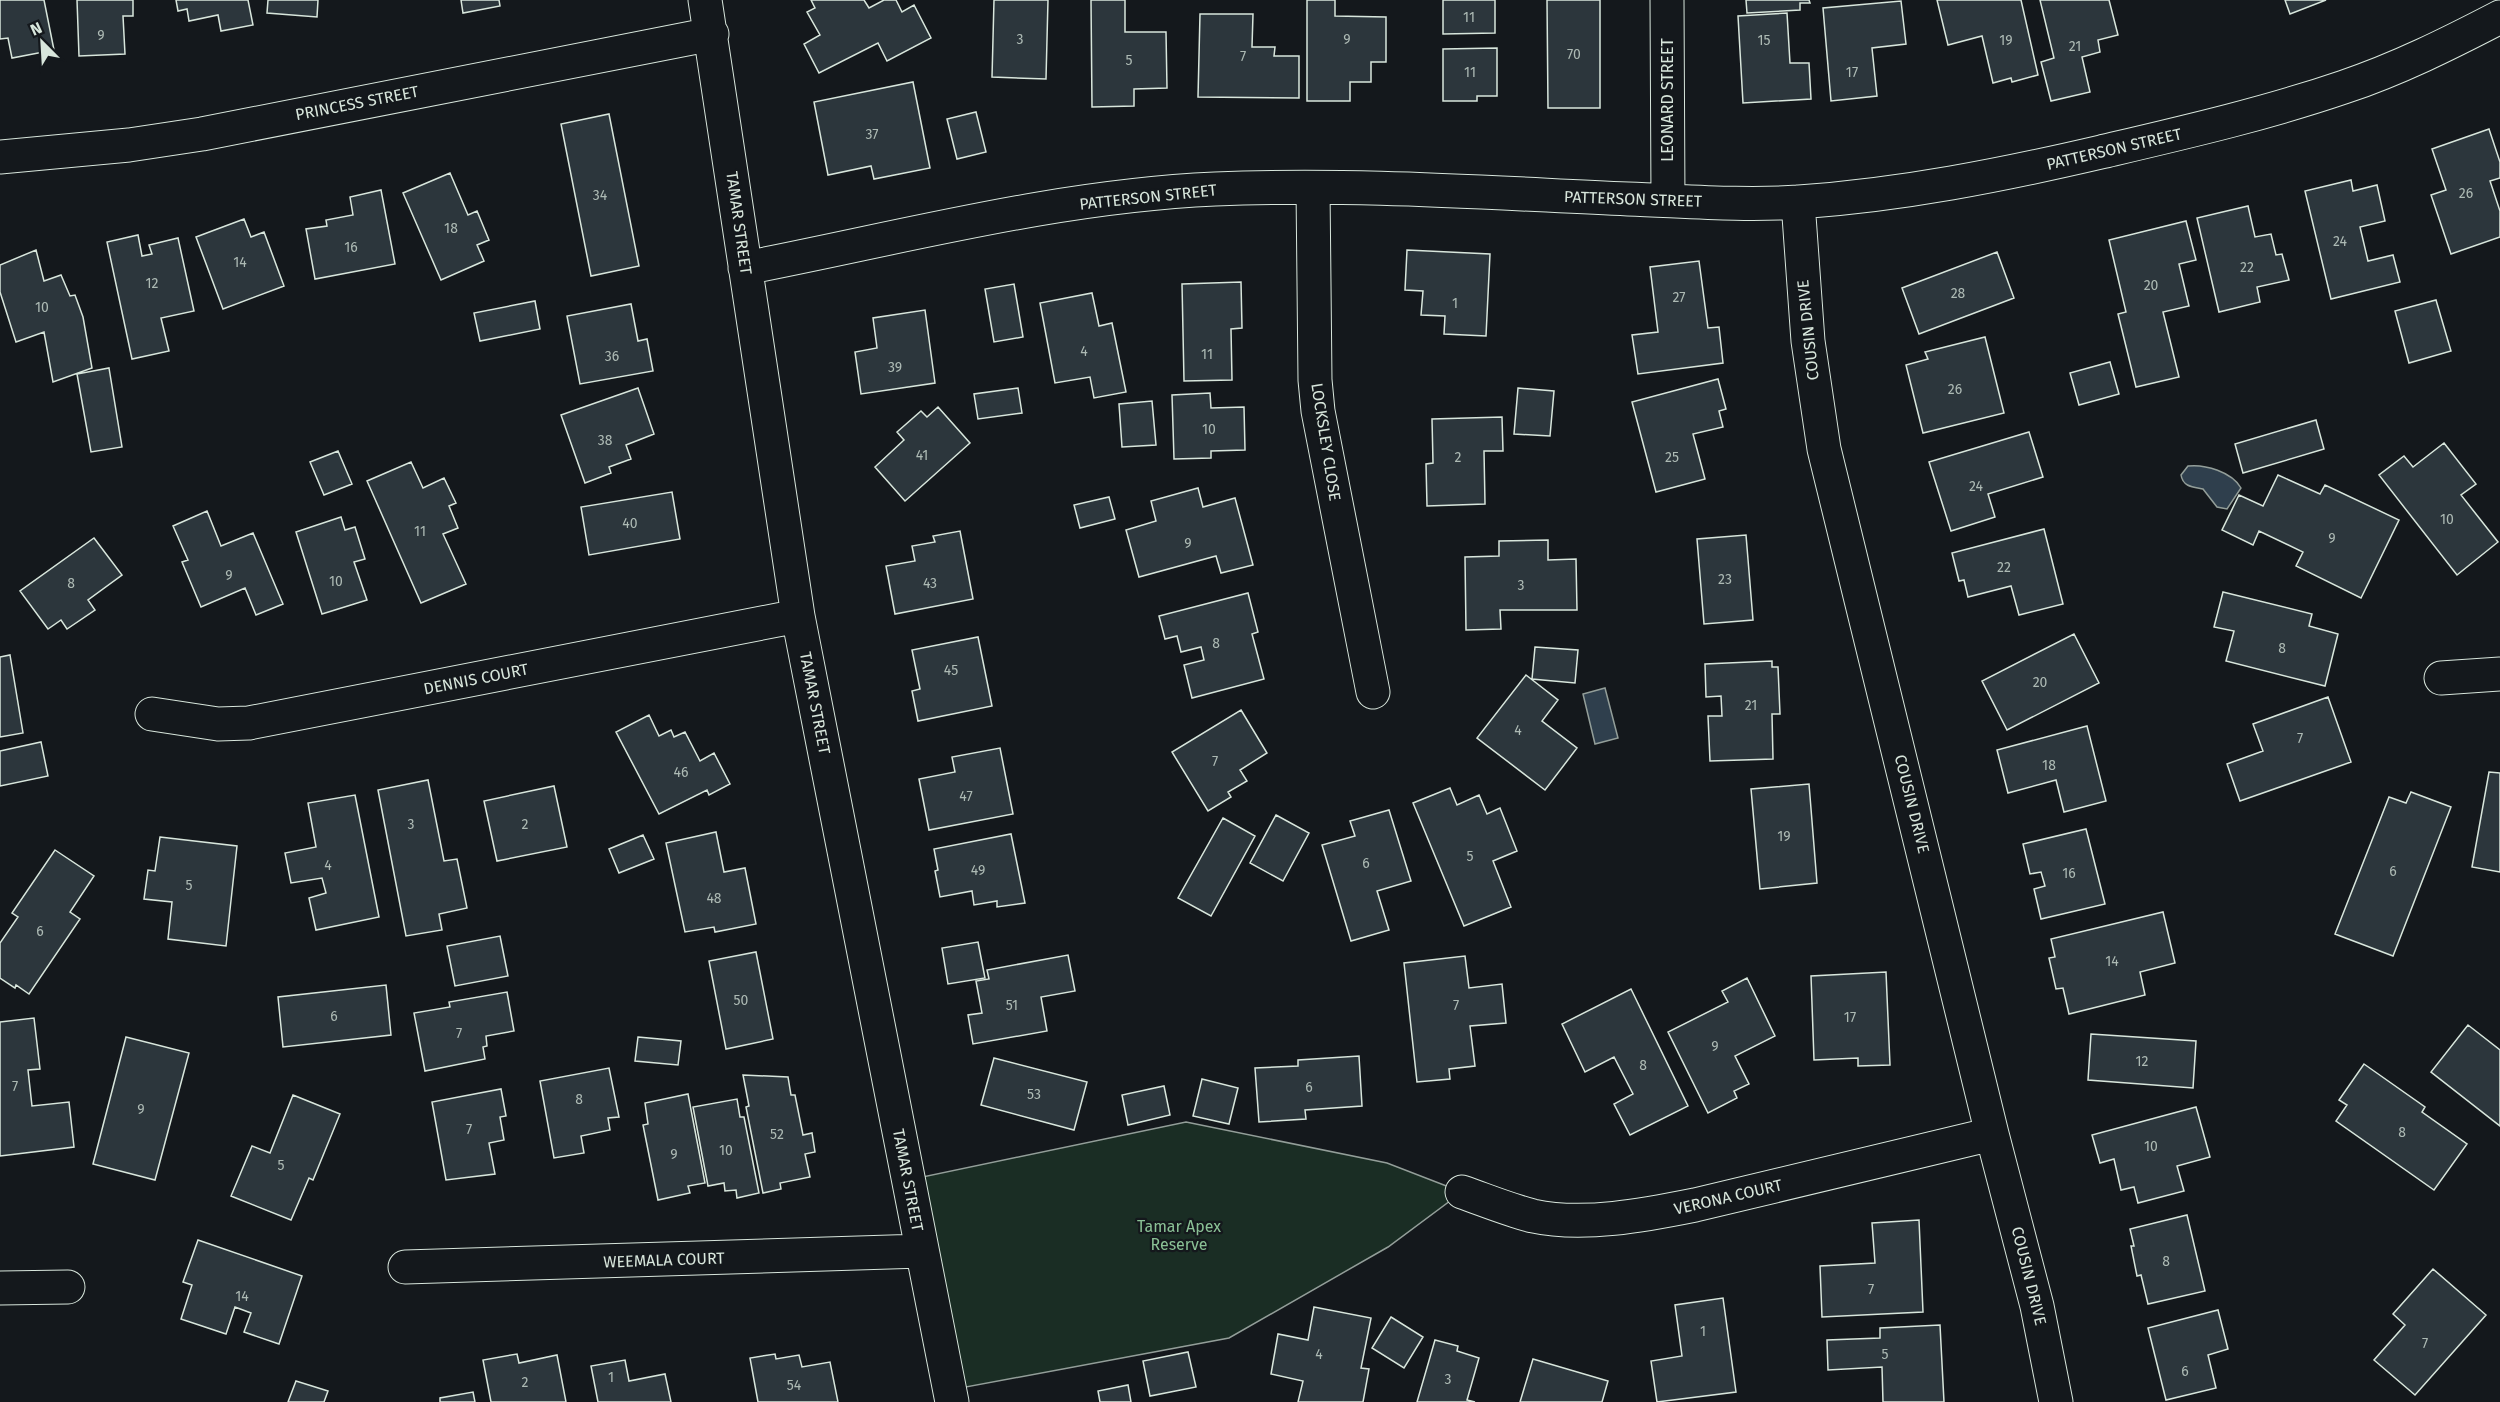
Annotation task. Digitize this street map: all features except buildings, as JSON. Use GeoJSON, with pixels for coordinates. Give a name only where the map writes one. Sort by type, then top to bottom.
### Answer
{"type":"FeatureCollection","features":[{"type":"Feature","properties":{"kind":"street","name":"TAMAR STREET"},"geometry":{"type":"LineString","coordinates":[[705,0],[712,34],[798,616],[952,1402]]}},
{"type":"Feature","properties":{"kind":"street","name":"LEONARD STREET"},"geometry":{"type":"LineString","coordinates":[[1667,0],[1668,200]]}},
{"type":"Feature","properties":{"kind":"street","name":"PATTERSON STREET"},"geometry":{"type":"LineString","coordinates":[[745,268],[1077,203],[1217,189],[1313,188],[1798,202],[1914,188],[2015,171],[2235,120],[2348,86],[2452,42],[2500,18]]}},
{"type":"Feature","properties":{"kind":"street","name":"PRINCESS STREET"},"geometry":{"type":"LineString","coordinates":[[0,157],[117,147],[202,134],[712,34]]}},
{"type":"Feature","properties":{"kind":"street","name":"LOCKSLEY CLOSE"},"geometry":{"type":"LineString","coordinates":[[1313,188],[1315,380],[1318,411],[1373,692]]}},
{"type":"Feature","properties":{"kind":"street","name":"COUSIN DRIVE"},"geometry":{"type":"LineString","coordinates":[[1798,202],[1808,340],[1824,450],[1992,1134],[2037,1306],[2055,1402]]}},
{"type":"Feature","properties":{"kind":"street","name":"DENNIS COURT"},"geometry":{"type":"LineString","coordinates":[[152,714],[218,724],[249,723],[798,616]]}},
{"type":"Feature","properties":{"kind":"street"},"geometry":{"type":"LineString","coordinates":[[2441,678],[2500,674]]}},
{"type":"Feature","properties":{"kind":"street","name":"VERONA COURT"},"geometry":{"type":"LineString","coordinates":[[1462,1192],[1533,1216],[1567,1219],[1650,1214],[1992,1134]]}},
{"type":"Feature","properties":{"kind":"street","name":"WEEMALA COURT"},"geometry":{"type":"LineString","coordinates":[[405,1267],[922,1251]]}},
{"type":"Feature","properties":{"kind":"street"},"geometry":{"type":"LineString","coordinates":[[0,1288],[68,1287]]}},
{"type":"Feature","properties":{"kind":"green space","name":"Tamar Apex Reserve"},"geometry":{"type":"Polygon","coordinates":[[[1186,1122],[1387,1163],[1462,1192],[1388,1247],[1229,1338],[950,1390],[908,1180],[1186,1122]]]}},
{"type":"Feature","properties":{"kind":"water"},"geometry":{"type":"Polygon","coordinates":[[[2188,466],[2202,466],[2218,470],[2237,482],[2241,488],[2227,509],[2217,507],[2203,489],[2189,486],[2184,482],[2181,475],[2188,466]]]}},
{"type":"Feature","properties":{"kind":"water"},"geometry":{"type":"Polygon","coordinates":[[[1605,688],[1618,738],[1595,744],[1583,694],[1605,688]]]}}]}
